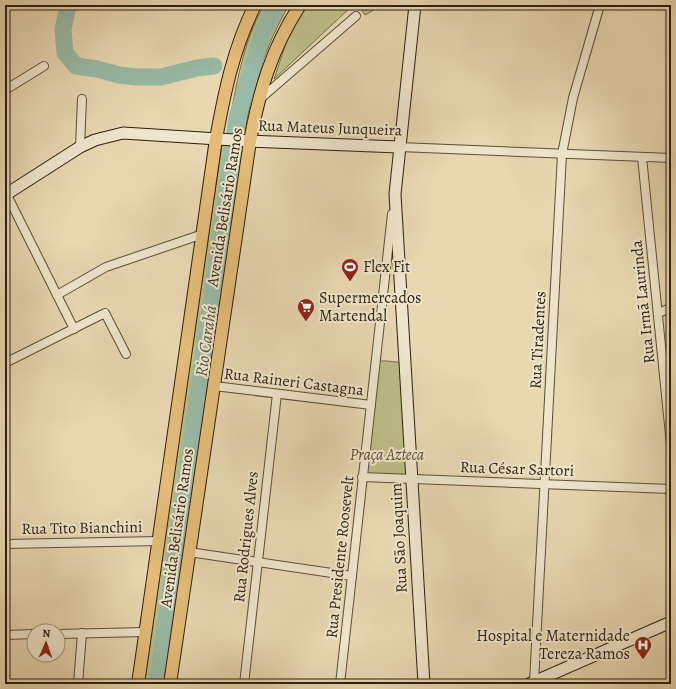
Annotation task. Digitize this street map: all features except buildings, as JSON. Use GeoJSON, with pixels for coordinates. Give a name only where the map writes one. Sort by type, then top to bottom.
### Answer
{"type":"FeatureCollection","features":[{"type":"Feature","properties":{"kind":"main road","name":"Avenida Belisário Ramos"},"geometry":{"type":"LineString","coordinates":[[138,684],[203,234],[220,139],[229,74],[243,29],[255,5]]}},
{"type":"Feature","properties":{"kind":"main road","name":"Avenida Belisário Ramos"},"geometry":{"type":"LineString","coordinates":[[170,684],[214,386],[247,141],[266,71],[277,43],[300,5]]}},
{"type":"Feature","properties":{"kind":"street","name":"Rua São Joaquim"},"geometry":{"type":"LineString","coordinates":[[415,5],[395,194],[424,684]]}},
{"type":"Feature","properties":{"kind":"street","name":"Rua São Joaquim"},"geometry":{"type":"LineString","coordinates":[[413,32],[423,5]]}},
{"type":"Feature","properties":{"kind":"street","name":"Rua Tiradentes"},"geometry":{"type":"LineString","coordinates":[[531,683],[545,484],[562,154],[573,98],[600,5]]}},
{"type":"Feature","properties":{"kind":"street"},"geometry":{"type":"LineString","coordinates":[[258,100],[356,16]]}},
{"type":"Feature","properties":{"kind":"street"},"geometry":{"type":"LineString","coordinates":[[5,90],[44,66]]}},
{"type":"Feature","properties":{"kind":"street"},"geometry":{"type":"LineString","coordinates":[[80,147],[82,99]]}},
{"type":"Feature","properties":{"kind":"street","name":"Rua Mateus Junqueira"},"geometry":{"type":"LineString","coordinates":[[6,193],[80,147],[95,140],[123,133],[247,141],[671,158]]}},
{"type":"Feature","properties":{"kind":"street","name":"Rua Irmã Laurinda"},"geometry":{"type":"LineString","coordinates":[[642,157],[671,445]]}},
{"type":"Feature","properties":{"kind":"street"},"geometry":{"type":"LineString","coordinates":[[6,193],[74,329]]}},
{"type":"Feature","properties":{"kind":"street","name":"Rua Presidente Roosevelt"},"geometry":{"type":"LineString","coordinates":[[340,684],[362,477],[395,194]]}},
{"type":"Feature","properties":{"kind":"street"},"geometry":{"type":"LineString","coordinates":[[57,295],[106,266],[203,234]]}},
{"type":"Feature","properties":{"kind":"street"},"geometry":{"type":"LineString","coordinates":[[658,313],[671,308]]}},
{"type":"Feature","properties":{"kind":"street"},"geometry":{"type":"LineString","coordinates":[[5,363],[105,313],[126,354]]}},
{"type":"Feature","properties":{"kind":"street","name":"Rua Raineri Castagna"},"geometry":{"type":"LineString","coordinates":[[214,386],[371,405]]}},
{"type":"Feature","properties":{"kind":"street","name":"Rua Rodrigues Alves"},"geometry":{"type":"LineString","coordinates":[[244,684],[277,394]]}},
{"type":"Feature","properties":{"kind":"street","name":"Rua César Sartori"},"geometry":{"type":"LineString","coordinates":[[362,477],[671,489]]}},
{"type":"Feature","properties":{"kind":"street","name":"Rua Tito Bianchini"},"geometry":{"type":"LineString","coordinates":[[5,544],[159,541]]}},
{"type":"Feature","properties":{"kind":"street"},"geometry":{"type":"LineString","coordinates":[[189,552],[352,576]]}},
{"type":"Feature","properties":{"kind":"street"},"geometry":{"type":"LineString","coordinates":[[531,683],[671,622]]}},
{"type":"Feature","properties":{"kind":"street"},"geometry":{"type":"LineString","coordinates":[[66,634],[146,632]]}},
{"type":"Feature","properties":{"kind":"street"},"geometry":{"type":"LineString","coordinates":[[78,684],[82,633]]}},
{"type":"Feature","properties":{"kind":"street"},"geometry":{"type":"LineString","coordinates":[[5,635],[26,634]]}},
{"type":"Feature","properties":{"kind":"green space"},"geometry":{"type":"Polygon","coordinates":[[[264,5],[289,5],[273,35],[261,66],[252,98],[245,132],[228,130],[245,50],[256,20],[264,5]]]}},
{"type":"Feature","properties":{"kind":"green space"},"geometry":{"type":"Polygon","coordinates":[[[307,5],[353,5],[274,79],[289,34],[307,5]]]}},
{"type":"Feature","properties":{"kind":"green space"},"geometry":{"type":"Polygon","coordinates":[[[358,5],[382,5],[365,15],[358,5]]]}},
{"type":"Feature","properties":{"kind":"green space"},"geometry":{"type":"Polygon","coordinates":[[[222,145],[244,148],[212,351],[163,684],[144,684],[163,541],[222,145]]]}},
{"type":"Feature","properties":{"kind":"green space","name":"Praça Azteca"},"geometry":{"type":"Polygon","coordinates":[[[376,361],[405,363],[412,479],[362,477],[376,361]]]}},
{"type":"Feature","properties":{"kind":"waterway"},"geometry":{"type":"LineString","coordinates":[[68,5],[63,30],[65,53],[76,66],[97,69],[119,75],[137,77],[161,77],[197,68],[214,66]]}},
{"type":"Feature","properties":{"kind":"waterway","name":"Rio Carahá"},"geometry":{"type":"LineString","coordinates":[[157,684],[237,118],[264,29],[278,5]]}},
{"type":"Feature","properties":{"kind":"place","name":"Flex Fit"},"geometry":{"type":"Point","coordinates":[350,282]}},
{"type":"Feature","properties":{"kind":"place","name":"Supermercados Martendal"},"geometry":{"type":"Point","coordinates":[306,322]}},
{"type":"Feature","properties":{"kind":"place","name":"Hospital e Maternidade Tereza Ramos"},"geometry":{"type":"Point","coordinates":[643,660]}}]}
